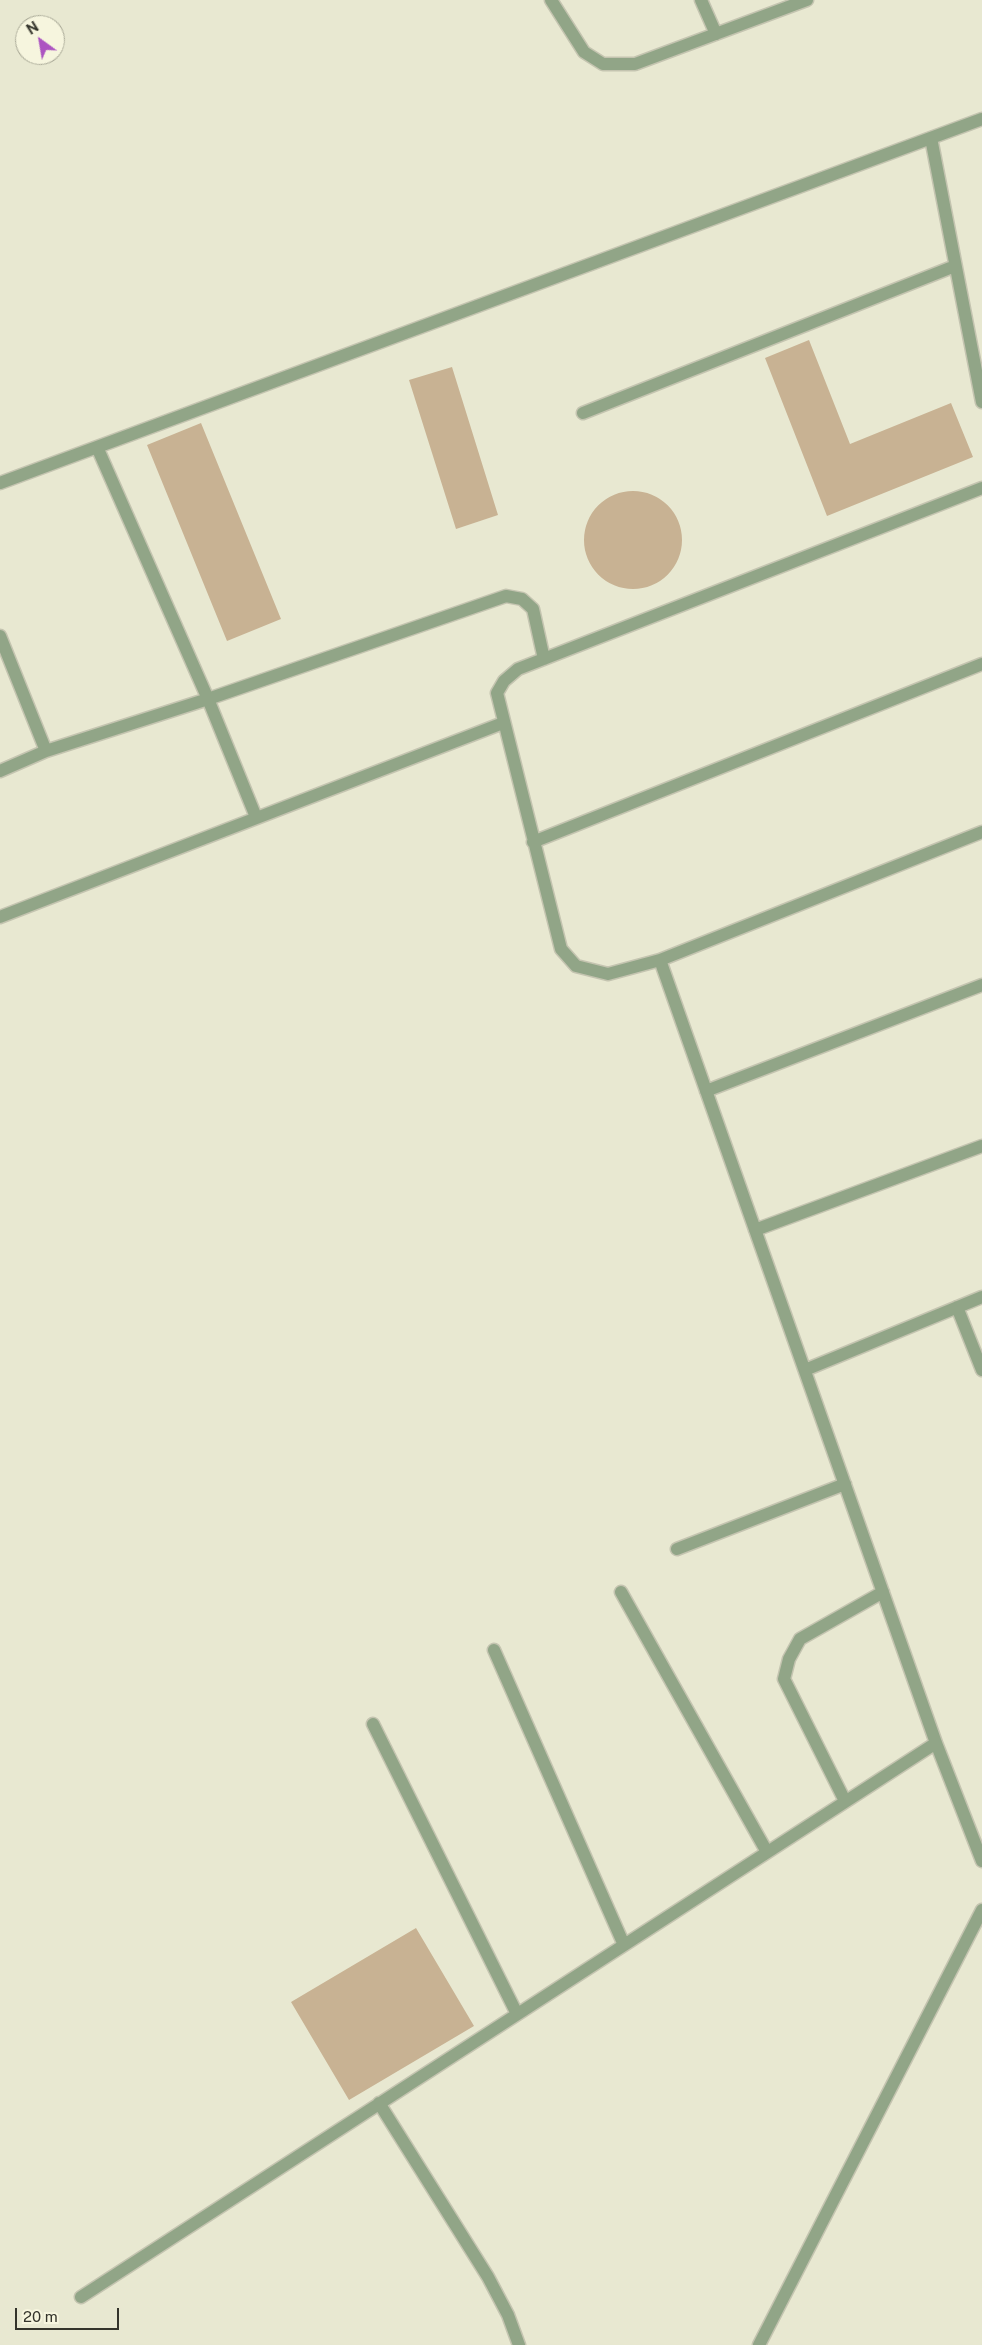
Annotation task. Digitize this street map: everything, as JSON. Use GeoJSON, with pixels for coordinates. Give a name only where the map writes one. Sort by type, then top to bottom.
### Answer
{"type":"FeatureCollection","features":[{"type":"Feature","properties":{"kind":"street"},"geometry":{"type":"LineString","coordinates":[[551,0],[584,52],[603,64],[635,64],[807,0]]}},
{"type":"Feature","properties":{"kind":"street"},"geometry":{"type":"LineString","coordinates":[[702,0],[716,34]]}},
{"type":"Feature","properties":{"kind":"street"},"geometry":{"type":"LineString","coordinates":[[0,483],[982,119]]}},
{"type":"Feature","properties":{"kind":"street"},"geometry":{"type":"LineString","coordinates":[[931,138],[982,402]]}},
{"type":"Feature","properties":{"kind":"street"},"geometry":{"type":"LineString","coordinates":[[582,414],[955,266]]}},
{"type":"Feature","properties":{"kind":"street"},"geometry":{"type":"LineString","coordinates":[[97,447],[208,699],[256,817]]}},
{"type":"Feature","properties":{"kind":"street"},"geometry":{"type":"LineString","coordinates":[[982,488],[518,668],[504,681],[497,693],[561,949],[576,966],[608,974],[660,960],[982,832]]}},
{"type":"Feature","properties":{"kind":"street"},"geometry":{"type":"LineString","coordinates":[[0,771],[46,751],[208,699],[506,596],[522,599],[533,610],[544,659]]}},
{"type":"Feature","properties":{"kind":"street"},"geometry":{"type":"LineString","coordinates":[[0,636],[46,751]]}},
{"type":"Feature","properties":{"kind":"street"},"geometry":{"type":"LineString","coordinates":[[533,842],[982,664]]}},
{"type":"Feature","properties":{"kind":"street"},"geometry":{"type":"LineString","coordinates":[[0,917],[503,723]]}},
{"type":"Feature","properties":{"kind":"street"},"geometry":{"type":"LineString","coordinates":[[660,960],[936,1742],[982,1860]]}},
{"type":"Feature","properties":{"kind":"street"},"geometry":{"type":"LineString","coordinates":[[706,1091],[982,985]]}},
{"type":"Feature","properties":{"kind":"street"},"geometry":{"type":"LineString","coordinates":[[755,1230],[982,1146]]}},
{"type":"Feature","properties":{"kind":"street"},"geometry":{"type":"LineString","coordinates":[[805,1370],[982,1297]]}},
{"type":"Feature","properties":{"kind":"street"},"geometry":{"type":"LineString","coordinates":[[957,1308],[982,1370]]}},
{"type":"Feature","properties":{"kind":"street"},"geometry":{"type":"LineString","coordinates":[[677,1550],[845,1484]]}},
{"type":"Feature","properties":{"kind":"street"},"geometry":{"type":"LineString","coordinates":[[621,1592],[767,1852]]}},
{"type":"Feature","properties":{"kind":"street"},"geometry":{"type":"LineString","coordinates":[[845,1801],[784,1679],[789,1659],[800,1639],[883,1592]]}},
{"type":"Feature","properties":{"kind":"street"},"geometry":{"type":"LineString","coordinates":[[494,1650],[624,1945]]}},
{"type":"Feature","properties":{"kind":"street"},"geometry":{"type":"LineString","coordinates":[[373,1724],[517,2014]]}},
{"type":"Feature","properties":{"kind":"street"},"geometry":{"type":"LineString","coordinates":[[81,2297],[936,1742]]}},
{"type":"Feature","properties":{"kind":"street"},"geometry":{"type":"LineString","coordinates":[[759,2345],[982,1910]]}},
{"type":"Feature","properties":{"kind":"street"},"geometry":{"type":"LineString","coordinates":[[379,2103],[488,2276],[508,2315],[519,2345]]}},
{"type":"Feature","properties":{"kind":"building"},"geometry":{"type":"Polygon","coordinates":[[[809,340],[850,444],[951,403],[973,457],[827,516],[765,358],[809,340]]]}},
{"type":"Feature","properties":{"kind":"building"},"geometry":{"type":"Polygon","coordinates":[[[452,367],[498,515],[456,529],[409,380],[452,367]]]}},
{"type":"Feature","properties":{"kind":"building"},"geometry":{"type":"Polygon","coordinates":[[[201,423],[281,619],[227,641],[147,445],[201,423]]]}},
{"type":"Feature","properties":{"kind":"building"},"geometry":{"type":"Polygon","coordinates":[[[623,491],[643,491],[652,494],[668,505],[679,521],[682,530],[682,550],[679,559],[668,575],[652,586],[643,589],[623,589],[606,581],[592,567],[584,550],[584,530],[592,513],[606,499],[623,491]]]}},
{"type":"Feature","properties":{"kind":"building"},"geometry":{"type":"Polygon","coordinates":[[[416,1928],[474,2026],[349,2100],[291,2002],[416,1928]]]}}]}
